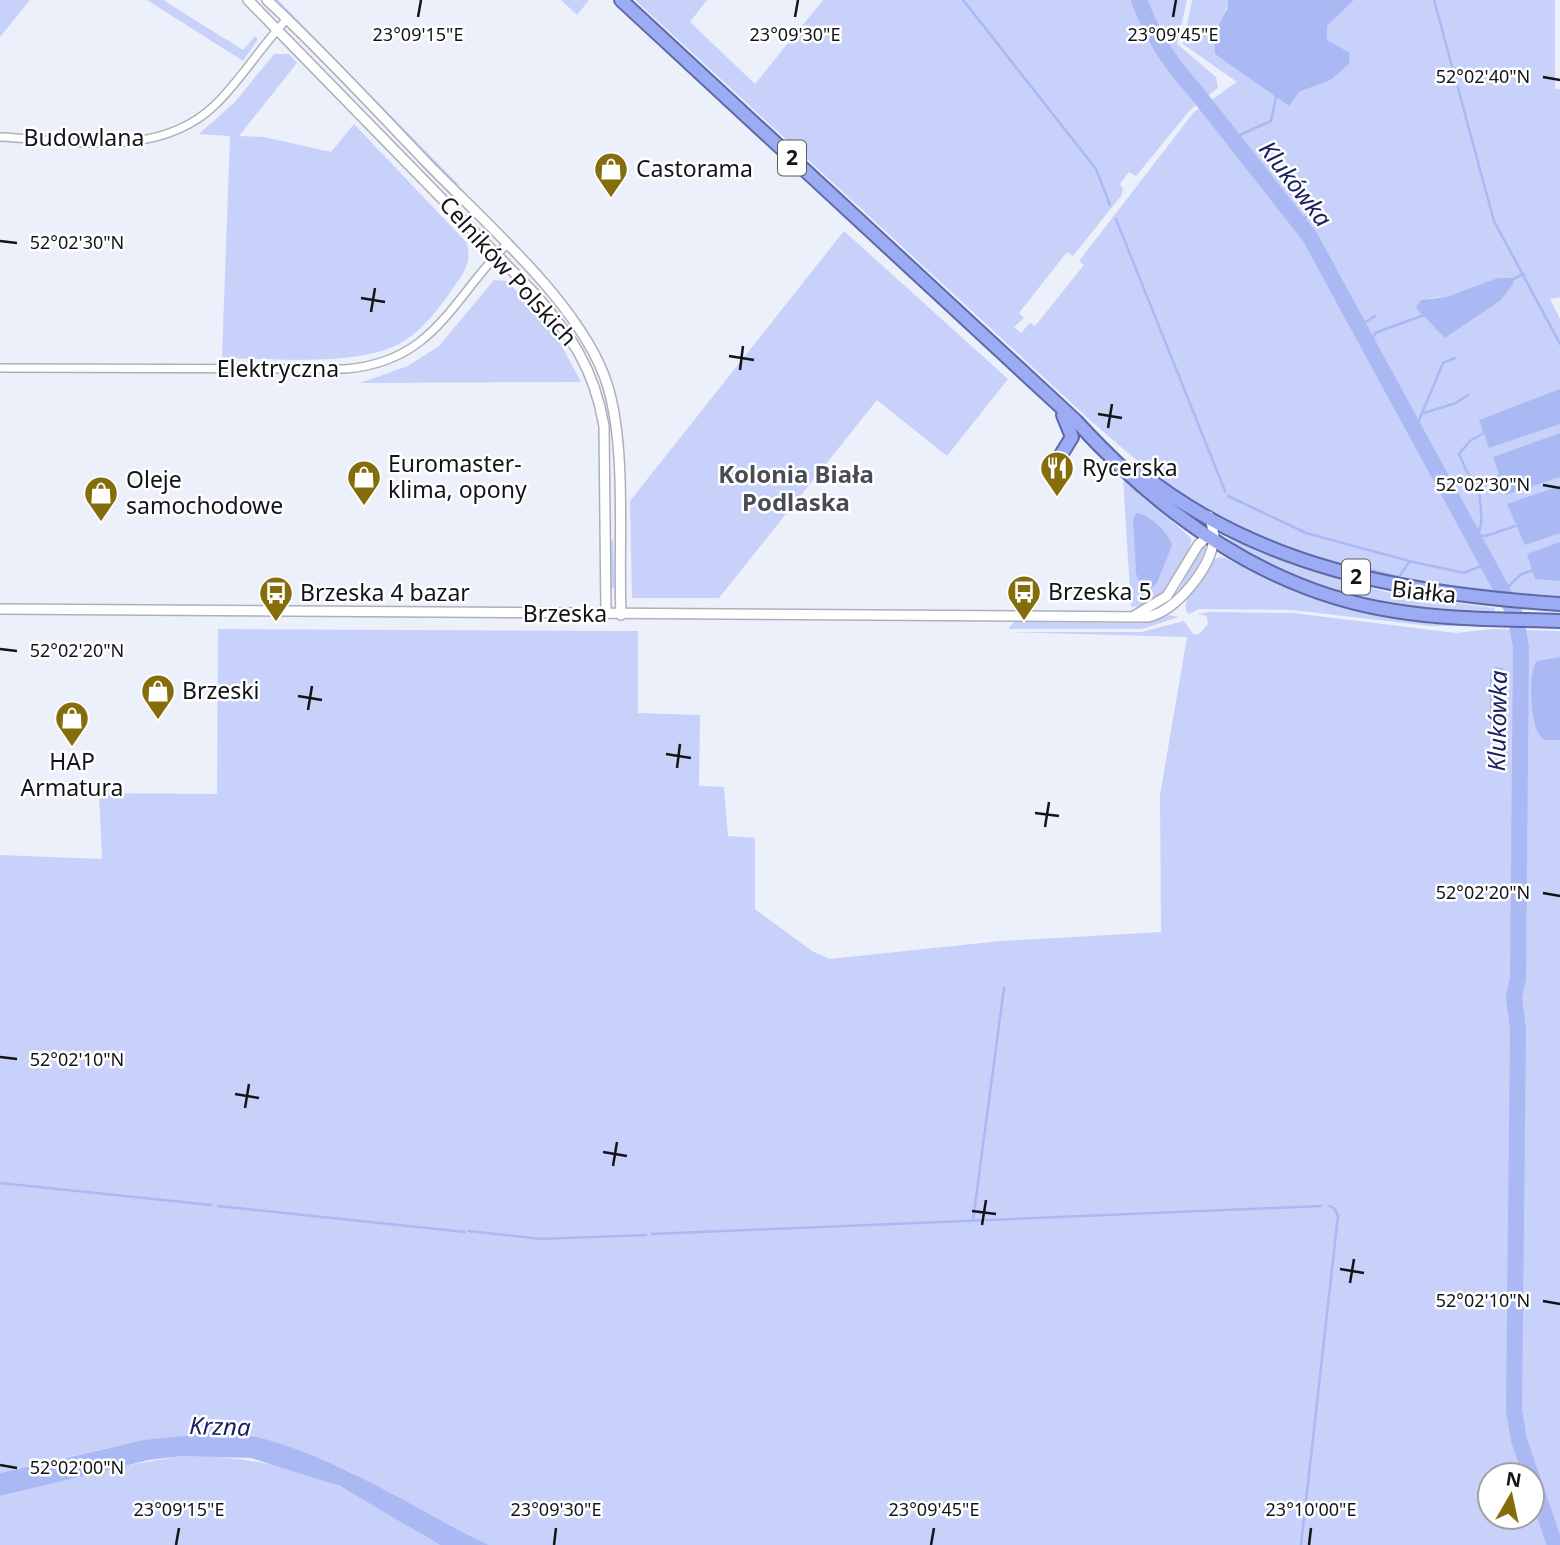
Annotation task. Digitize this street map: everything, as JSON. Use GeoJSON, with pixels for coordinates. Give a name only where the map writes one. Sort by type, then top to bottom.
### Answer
{"type":"FeatureCollection","features":[{"type":"Feature","properties":{"kind":"highway","name":"2"},"geometry":{"type":"LineString","coordinates":[[621,0],[1152,493],[1211,537]]}},
{"type":"Feature","properties":{"kind":"highway"},"geometry":{"type":"LineString","coordinates":[[1054,400],[1072,430],[1070,444],[1059,458]]}},
{"type":"Feature","properties":{"kind":"highway","name":"2"},"geometry":{"type":"LineString","coordinates":[[1076,421],[1143,475],[1233,530]]}},
{"type":"Feature","properties":{"kind":"highway","name":"Białka"},"geometry":{"type":"LineString","coordinates":[[1233,530],[1303,560],[1353,576],[1415,590],[1486,599],[1560,604]]}},
{"type":"Feature","properties":{"kind":"highway","name":"Białka"},"geometry":{"type":"LineString","coordinates":[[1211,537],[1268,571],[1335,598],[1393,611],[1554,621]]}},
{"type":"Feature","properties":{"kind":"street","name":"Celników Polskich"},"geometry":{"type":"LineString","coordinates":[[248,0],[497,255],[576,343],[600,404],[605,468],[606,614]]}},
{"type":"Feature","properties":{"kind":"street","name":"Celników Polskich"},"geometry":{"type":"LineString","coordinates":[[267,0],[506,245],[570,313],[586,336],[599,361],[612,402],[618,463],[621,615]]}},
{"type":"Feature","properties":{"kind":"street","name":"Budowlana"},"geometry":{"type":"LineString","coordinates":[[0,137],[135,143],[169,135],[195,121],[215,105],[287,19]]}},
{"type":"Feature","properties":{"kind":"street","name":"Elektryczna"},"geometry":{"type":"LineString","coordinates":[[0,368],[345,369],[375,365],[396,358],[430,335],[506,245]]}},
{"type":"Feature","properties":{"kind":"street"},"geometry":{"type":"LineString","coordinates":[[600,404],[612,402]]}},
{"type":"Feature","properties":{"kind":"street"},"geometry":{"type":"LineString","coordinates":[[1209,516],[1211,537],[1233,530]]}},
{"type":"Feature","properties":{"kind":"street","name":"Brzeska"},"geometry":{"type":"LineString","coordinates":[[0,610],[1130,618],[1167,596],[1211,537]]}},
{"type":"Feature","properties":{"kind":"shaded area"},"geometry":{"type":"Polygon","coordinates":[[[0,0],[30,0],[0,37],[0,0]]]}},
{"type":"Feature","properties":{"kind":"shaded area"},"geometry":{"type":"Polygon","coordinates":[[[147,0],[163,0],[243,50],[255,36],[258,39],[243,61],[147,0]]]}},
{"type":"Feature","properties":{"kind":"shaded area"},"geometry":{"type":"Polygon","coordinates":[[[274,0],[278,0],[459,185],[451,182],[274,0]]]}},
{"type":"Feature","properties":{"kind":"shaded area"},"geometry":{"type":"Polygon","coordinates":[[[561,0],[589,0],[577,15],[561,0]]]}},
{"type":"Feature","properties":{"kind":"shaded area"},"geometry":{"type":"Polygon","coordinates":[[[635,0],[707,0],[690,22],[755,84],[823,0],[1187,0],[1177,44],[1216,77],[1218,88],[1191,109],[1136,176],[1129,172],[1120,184],[1123,189],[1121,196],[1073,256],[1067,252],[1019,313],[1024,318],[1014,327],[1021,333],[1030,323],[1035,326],[1084,265],[1079,261],[1194,112],[1237,82],[1183,44],[1192,0],[1228,0],[1215,54],[1251,78],[1294,98],[1299,92],[1331,80],[1349,64],[1344,51],[1327,40],[1327,26],[1354,0],[1555,0],[1555,89],[1560,89],[1560,297],[1550,299],[1560,319],[1560,596],[1455,591],[1411,585],[1323,563],[1266,541],[1196,504],[1091,421],[635,0]],[[1491,281],[1446,297],[1429,298],[1445,338],[1500,301],[1491,281]]]}},
{"type":"Feature","properties":{"kind":"shaded area"},"geometry":{"type":"Polygon","coordinates":[[[274,54],[289,54],[297,63],[239,136],[264,137],[331,152],[354,124],[466,242],[468,257],[462,275],[427,322],[399,344],[359,356],[336,359],[222,358],[230,136],[199,134],[235,102],[274,54]]]}},
{"type":"Feature","properties":{"kind":"shaded area"},"geometry":{"type":"Polygon","coordinates":[[[844,231],[1008,379],[947,456],[877,400],[719,598],[632,598],[630,501],[844,231]]]}},
{"type":"Feature","properties":{"kind":"shaded area"},"geometry":{"type":"Polygon","coordinates":[[[494,280],[507,281],[555,333],[581,382],[360,383],[408,366],[439,346],[494,280]]]}},
{"type":"Feature","properties":{"kind":"shaded area"},"geometry":{"type":"Polygon","coordinates":[[[1123,478],[1191,538],[1187,554],[1176,575],[1161,595],[1144,606],[1131,607],[1123,478]]]}},
{"type":"Feature","properties":{"kind":"shaded area"},"geometry":{"type":"Polygon","coordinates":[[[1227,538],[1353,584],[1408,597],[1495,608],[1494,616],[1402,609],[1314,587],[1220,540],[1227,538]]]}},
{"type":"Feature","properties":{"kind":"shaded area"},"geometry":{"type":"Polygon","coordinates":[[[613,539],[615,588],[611,588],[610,541],[613,539]]]}},
{"type":"Feature","properties":{"kind":"shaded area"},"geometry":{"type":"Polygon","coordinates":[[[1206,545],[1190,581],[1174,599],[1199,551],[1206,545]]]}},
{"type":"Feature","properties":{"kind":"shaded area"},"geometry":{"type":"Polygon","coordinates":[[[1220,557],[1239,563],[1298,593],[1358,612],[1462,626],[1430,626],[1292,610],[1199,609],[1189,614],[1186,604],[1191,587],[1201,571],[1220,557]]]}},
{"type":"Feature","properties":{"kind":"shaded area"},"geometry":{"type":"Polygon","coordinates":[[[1293,613],[1456,633],[1492,629],[1560,631],[1560,1545],[489,1545],[346,1470],[252,1435],[116,1446],[0,1473],[0,855],[102,859],[99,793],[217,794],[218,629],[638,631],[638,713],[700,715],[699,786],[724,787],[728,836],[755,838],[755,909],[812,951],[829,959],[1001,941],[1161,932],[1160,795],[1187,637],[1008,632],[1141,632],[1184,621],[1194,635],[1200,633],[1208,624],[1207,616],[1197,614],[1293,613]]]}},
{"type":"Feature","properties":{"kind":"shaded area"},"geometry":{"type":"Polygon","coordinates":[[[1168,615],[1179,617],[1142,629],[1008,629],[1014,622],[1136,623],[1168,615]]]}},
{"type":"Feature","properties":{"kind":"shaded area"},"geometry":{"type":"Polygon","coordinates":[[[182,1456],[262,1463],[320,1478],[365,1499],[440,1545],[0,1545],[0,1496],[117,1467],[182,1456]]]}},
{"type":"Feature","properties":{"kind":"water"},"geometry":{"type":"Polygon","coordinates":[[[1228,0],[1354,0],[1327,26],[1327,40],[1350,53],[1349,64],[1331,80],[1299,92],[1289,106],[1215,54],[1214,35],[1227,9],[1228,0]]]}},
{"type":"Feature","properties":{"kind":"water"},"geometry":{"type":"Polygon","coordinates":[[[1498,278],[1512,278],[1514,283],[1500,301],[1445,338],[1416,308],[1421,300],[1446,297],[1498,278]]]}},
{"type":"Feature","properties":{"kind":"water"},"geometry":{"type":"Polygon","coordinates":[[[1560,389],[1560,424],[1489,448],[1479,420],[1560,389]]]}},
{"type":"Feature","properties":{"kind":"water"},"geometry":{"type":"Polygon","coordinates":[[[1560,433],[1560,477],[1506,495],[1493,457],[1560,433]]]}},
{"type":"Feature","properties":{"kind":"water"},"geometry":{"type":"Polygon","coordinates":[[[1560,486],[1560,533],[1525,545],[1507,504],[1560,486]]]}},
{"type":"Feature","properties":{"kind":"water"},"geometry":{"type":"Polygon","coordinates":[[[1136,513],[1158,525],[1172,545],[1157,583],[1149,590],[1140,586],[1136,573],[1133,520],[1136,513]]]}},
{"type":"Feature","properties":{"kind":"water"},"geometry":{"type":"Polygon","coordinates":[[[1560,542],[1560,581],[1535,579],[1527,554],[1560,542]]]}},
{"type":"Feature","properties":{"kind":"water"},"geometry":{"type":"Polygon","coordinates":[[[1560,657],[1560,740],[1544,740],[1539,735],[1533,715],[1532,677],[1537,661],[1560,657]]]}},
{"type":"Feature","properties":{"kind":"water"},"geometry":{"type":"Polygon","coordinates":[[[1494,667],[1503,668],[1506,674],[1505,729],[1499,736],[1494,735],[1490,729],[1490,673],[1494,667]]]}},
{"type":"Feature","properties":{"kind":"water"},"geometry":{"type":"Polygon","coordinates":[[[204,1434],[247,1435],[315,1457],[374,1484],[489,1545],[440,1545],[340,1486],[251,1458],[182,1456],[149,1460],[0,1496],[0,1473],[144,1440],[204,1434]]]}},
{"type":"Feature","properties":{"kind":"waterway"},"geometry":{"type":"LineString","coordinates":[[963,0],[1096,169],[1110,205]]}},
{"type":"Feature","properties":{"kind":"waterway","name":"Klukówka"},"geometry":{"type":"LineString","coordinates":[[1139,0],[1170,60],[1310,237],[1515,614],[1521,647],[1518,978],[1514,997],[1518,1029],[1514,1410],[1519,1440],[1555,1545]]}},
{"type":"Feature","properties":{"kind":"waterway"},"geometry":{"type":"LineString","coordinates":[[1434,0],[1494,221],[1560,344]]}},
{"type":"Feature","properties":{"kind":"waterway"},"geometry":{"type":"LineString","coordinates":[[1233,138],[1271,121],[1276,97]]}},
{"type":"Feature","properties":{"kind":"waterway"},"geometry":{"type":"LineString","coordinates":[[1299,220],[1318,212]]}},
{"type":"Feature","properties":{"kind":"waterway"},"geometry":{"type":"LineString","coordinates":[[1116,219],[1225,491]]}},
{"type":"Feature","properties":{"kind":"waterway"},"geometry":{"type":"LineString","coordinates":[[1511,280],[1524,274]]}},
{"type":"Feature","properties":{"kind":"waterway"},"geometry":{"type":"LineString","coordinates":[[1370,349],[1375,333],[1424,315]]}},
{"type":"Feature","properties":{"kind":"waterway"},"geometry":{"type":"LineString","coordinates":[[1358,327],[1375,316]]}},
{"type":"Feature","properties":{"kind":"waterway"},"geometry":{"type":"LineString","coordinates":[[1414,432],[1443,363],[1455,358]]}},
{"type":"Feature","properties":{"kind":"waterway"},"geometry":{"type":"LineString","coordinates":[[1424,413],[1456,403],[1468,395]]}},
{"type":"Feature","properties":{"kind":"waterway"},"geometry":{"type":"LineString","coordinates":[[1473,540],[1478,535],[1481,521],[1479,485],[1467,472],[1459,454],[1470,441],[1482,434]]}},
{"type":"Feature","properties":{"kind":"waterway"},"geometry":{"type":"LineString","coordinates":[[1479,485],[1498,476]]}},
{"type":"Feature","properties":{"kind":"waterway"},"geometry":{"type":"LineString","coordinates":[[1228,496],[1306,533],[1409,561],[1464,573],[1486,564]]}},
{"type":"Feature","properties":{"kind":"waterway"},"geometry":{"type":"LineString","coordinates":[[1478,535],[1486,536],[1515,526]]}},
{"type":"Feature","properties":{"kind":"waterway"},"geometry":{"type":"LineString","coordinates":[[1366,569],[1399,577],[1409,562]]}},
{"type":"Feature","properties":{"kind":"waterway"},"geometry":{"type":"LineString","coordinates":[[1503,592],[1520,575],[1533,570]]}},
{"type":"Feature","properties":{"kind":"waterway"},"geometry":{"type":"LineString","coordinates":[[973,1220],[1004,988]]}},
{"type":"Feature","properties":{"kind":"waterway"},"geometry":{"type":"LineString","coordinates":[[0,1183],[211,1205]]}},
{"type":"Feature","properties":{"kind":"waterway"},"geometry":{"type":"LineString","coordinates":[[218,1206],[465,1232]]}},
{"type":"Feature","properties":{"kind":"waterway"},"geometry":{"type":"LineString","coordinates":[[652,1234],[1321,1206]]}},
{"type":"Feature","properties":{"kind":"waterway"},"geometry":{"type":"LineString","coordinates":[[1301,1545],[1338,1216],[1330,1206]]}},
{"type":"Feature","properties":{"kind":"waterway"},"geometry":{"type":"LineString","coordinates":[[469,1231],[541,1239],[646,1235]]}},
{"type":"Feature","properties":{"kind":"place","name":"Castorama"},"geometry":{"type":"Point","coordinates":[611,199]}},
{"type":"Feature","properties":{"kind":"place","name":"Rycerska"},"geometry":{"type":"Point","coordinates":[1057,498]}},
{"type":"Feature","properties":{"kind":"place","name":"Euromaster- klima, opony"},"geometry":{"type":"Point","coordinates":[364,507]}},
{"type":"Feature","properties":{"kind":"place","name":"Oleje samochodowe"},"geometry":{"type":"Point","coordinates":[101,523]}},
{"type":"Feature","properties":{"kind":"place","name":"Brzeska 5"},"geometry":{"type":"Point","coordinates":[1024,622]}},
{"type":"Feature","properties":{"kind":"place","name":"Brzeska 4 bazar"},"geometry":{"type":"Point","coordinates":[276,623]}},
{"type":"Feature","properties":{"kind":"place","name":"Brzeski"},"geometry":{"type":"Point","coordinates":[158,721]}},
{"type":"Feature","properties":{"kind":"place","name":"HAP Armatura"},"geometry":{"type":"Point","coordinates":[72,748]}},
{"type":"Feature","properties":{"kind":"district","name":"Kolonia Biała Podlaska"},"geometry":{"type":"Point","coordinates":[796,489]}},
{"type":"Feature","properties":{"kind":"water label","name":"Krzna"},"geometry":{"type":"Point","coordinates":[220,1427]}}]}
